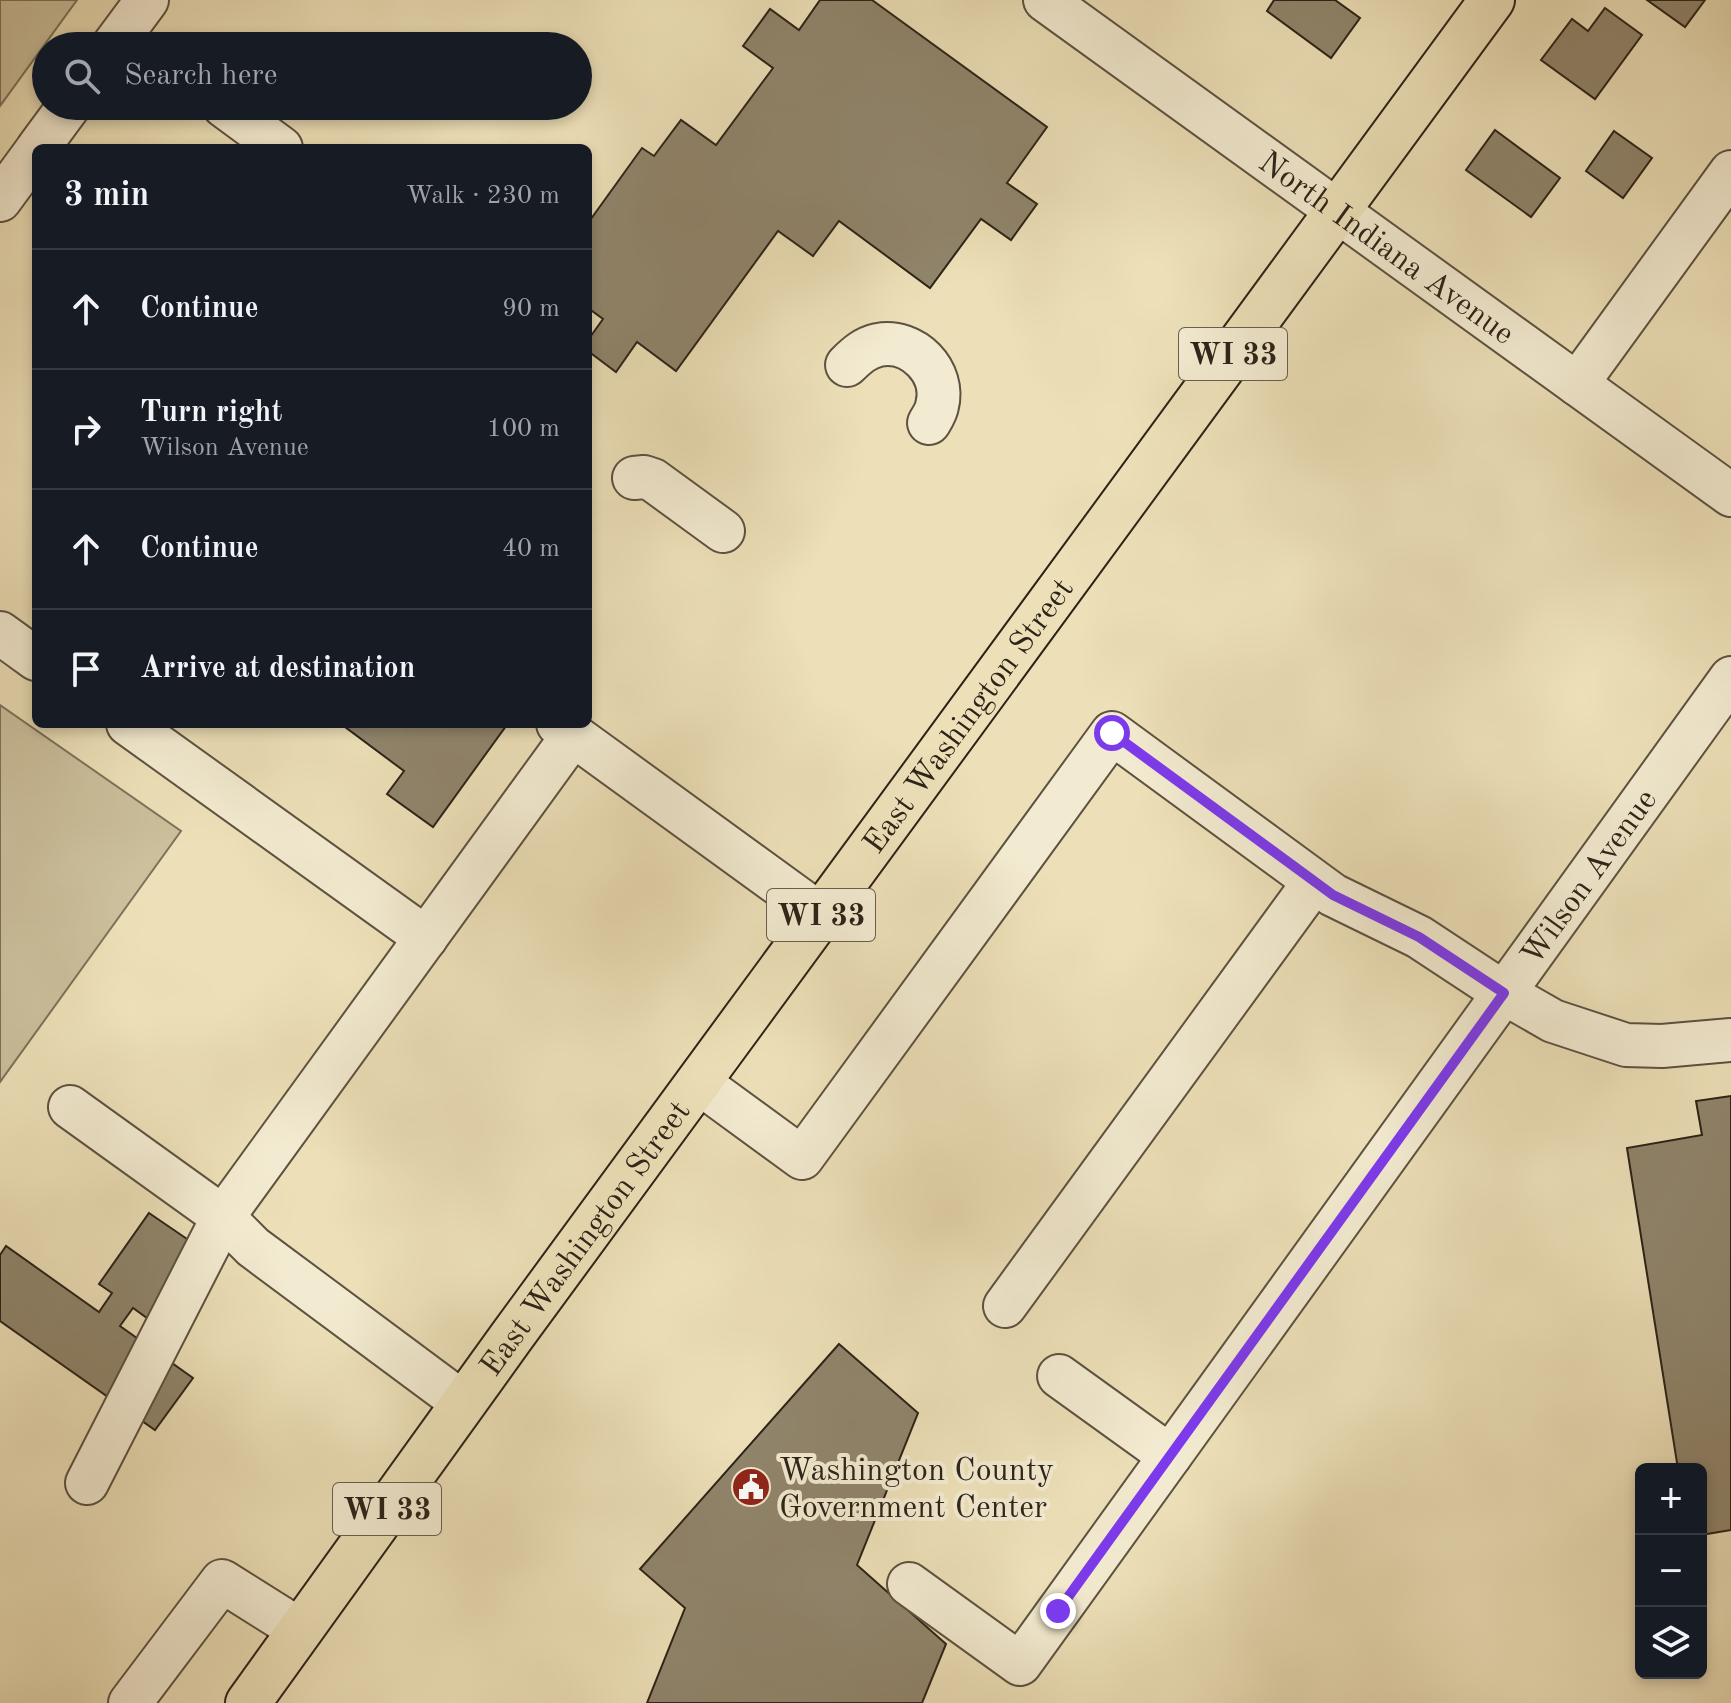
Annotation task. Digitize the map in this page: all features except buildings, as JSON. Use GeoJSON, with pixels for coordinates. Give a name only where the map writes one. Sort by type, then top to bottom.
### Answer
{"type":"FeatureCollection","features":[{"type":"Feature","properties":{"kind":"main road","name":"East Washington Street"},"geometry":{"type":"LineString","coordinates":[[248,1703],[463,1403],[1492,0]]}},
{"type":"Feature","properties":{"kind":"street","name":"North Indiana Avenue"},"geometry":{"type":"LineString","coordinates":[[1072,8],[1337,213],[1731,495]]}},
{"type":"Feature","properties":{"kind":"street"},"geometry":{"type":"LineString","coordinates":[[41,144],[59,120]]}},
{"type":"Feature","properties":{"kind":"street"},"geometry":{"type":"LineString","coordinates":[[243,120],[276,144]]}},
{"type":"Feature","properties":{"kind":"street"},"geometry":{"type":"LineString","coordinates":[[0,200],[32,157]]}},
{"type":"Feature","properties":{"kind":"street"},"geometry":{"type":"LineString","coordinates":[[1577,384],[1731,172]]}},
{"type":"Feature","properties":{"kind":"street"},"geometry":{"type":"LineString","coordinates":[[847,365],[861,351],[880,344],[900,345],[918,353],[931,367],[938,386],[938,406],[929,423]]}},
{"type":"Feature","properties":{"kind":"street"},"geometry":{"type":"LineString","coordinates":[[634,478],[653,480],[723,531]]}},
{"type":"Feature","properties":{"kind":"street"},"geometry":{"type":"LineString","coordinates":[[0,633],[32,656]]}},
{"type":"Feature","properties":{"kind":"street","name":"Wilson Avenue"},"geometry":{"type":"LineString","coordinates":[[909,1584],[1020,1664],[1731,678]]}},
{"type":"Feature","properties":{"kind":"street"},"geometry":{"type":"LineString","coordinates":[[143,728],[172,736],[426,938]]}},
{"type":"Feature","properties":{"kind":"street"},"geometry":{"type":"LineString","coordinates":[[87,1483],[223,1217],[426,938],[566,730],[821,915]]}},
{"type":"Feature","properties":{"kind":"street"},"geometry":{"type":"LineString","coordinates":[[698,1082],[802,1158],[1112,733],[1333,895],[1419,937],[1553,1021],[1626,1045],[1662,1046],[1731,1040]]}},
{"type":"Feature","properties":{"kind":"street"},"geometry":{"type":"LineString","coordinates":[[1005,1306],[1314,882]]}},
{"type":"Feature","properties":{"kind":"street"},"geometry":{"type":"LineString","coordinates":[[70,1107],[223,1217],[253,1247],[463,1403]]}},
{"type":"Feature","properties":{"kind":"street"},"geometry":{"type":"LineString","coordinates":[[1059,1376],[1181,1440]]}},
{"type":"Feature","properties":{"kind":"street"},"geometry":{"type":"LineString","coordinates":[[130,1703],[222,1581],[300,1630]]}},
{"type":"Feature","properties":{"kind":"shaded area"},"geometry":{"type":"Polygon","coordinates":[[[0,0],[77,0],[54,32],[32,32],[32,62],[0,106],[0,0]]]}},
{"type":"Feature","properties":{"kind":"shaded area"},"geometry":{"type":"Polygon","coordinates":[[[0,705],[181,831],[0,1082],[0,705]]]}},
{"type":"Feature","properties":{"kind":"place","name":"Washington County Government Center"},"geometry":{"type":"Point","coordinates":[751,1487]}},
{"type":"Feature","properties":{"kind":"route"},"geometry":{"type":"LineString","coordinates":[[1058,1611],[1504,993],[1419,937],[1333,895],[1112,733]]}}]}
